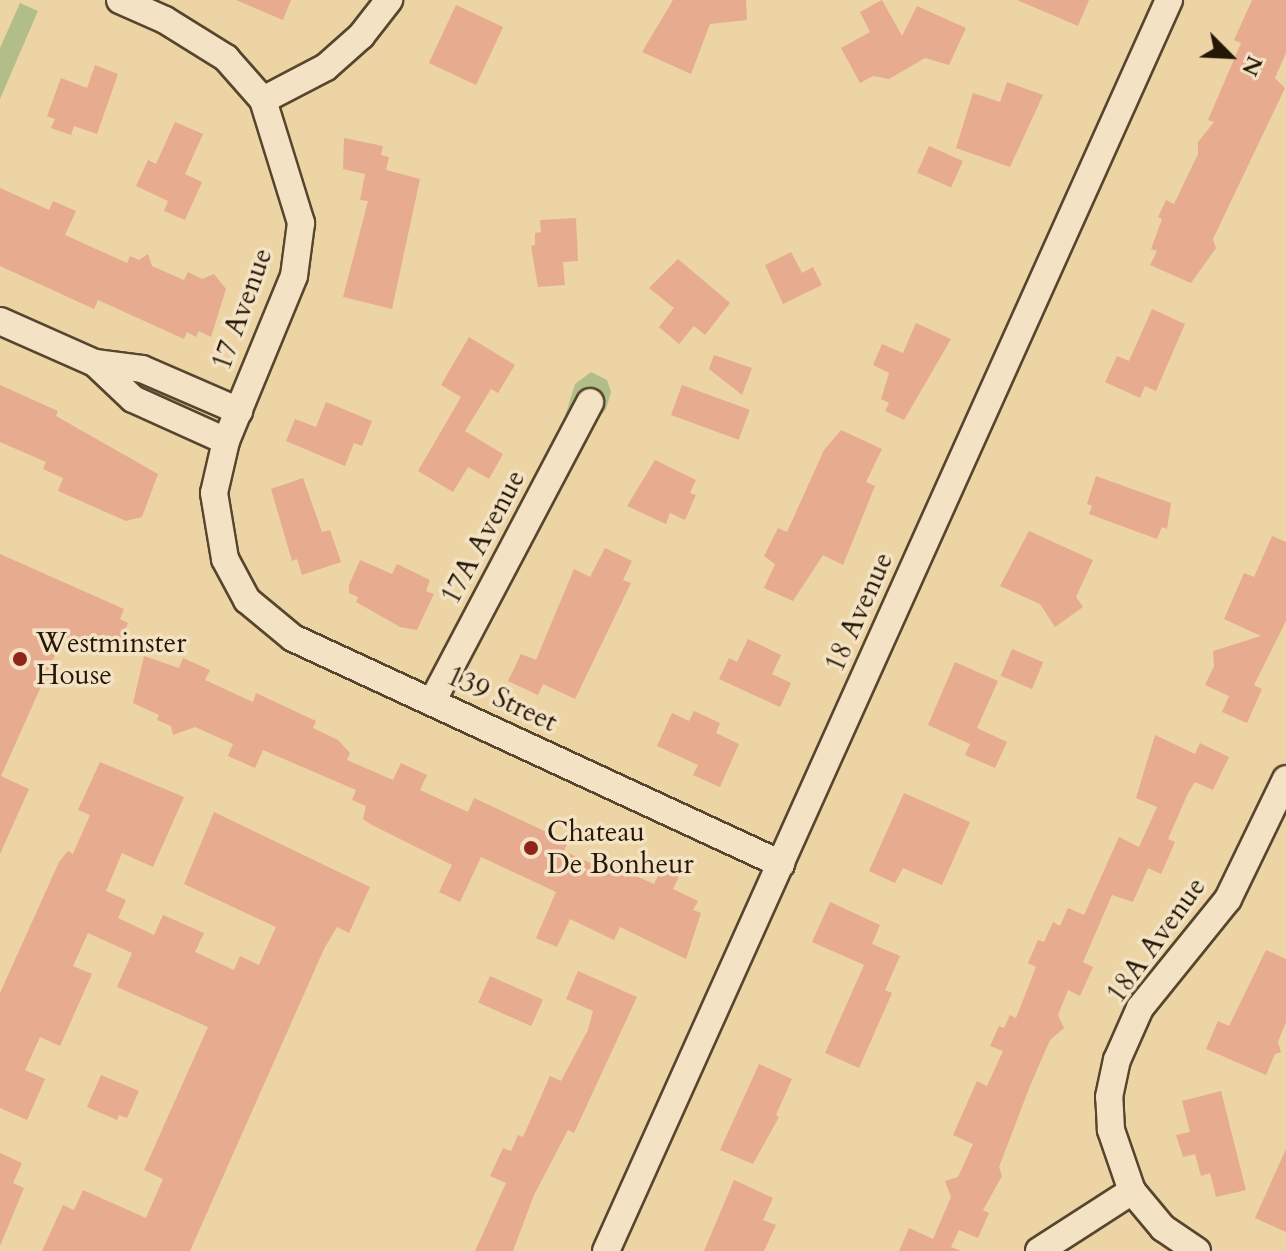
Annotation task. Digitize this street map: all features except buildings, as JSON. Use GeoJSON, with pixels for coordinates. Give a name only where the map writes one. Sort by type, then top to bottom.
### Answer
{"type":"FeatureCollection","features":[{"type":"Feature","properties":{"kind":"street"},"geometry":{"type":"LineString","coordinates":[[120,0],[165,20],[226,58],[263,100],[326,67],[361,36],[389,0]]}},
{"type":"Feature","properties":{"kind":"street","name":"18 Avenue"},"geometry":{"type":"LineString","coordinates":[[606,1251],[1169,0]]}},
{"type":"Feature","properties":{"kind":"street","name":"17 Avenue"},"geometry":{"type":"LineString","coordinates":[[225,559],[214,493],[226,441],[294,276],[301,223],[263,100]]}},
{"type":"Feature","properties":{"kind":"street"},"geometry":{"type":"LineString","coordinates":[[0,321],[95,363],[142,369],[239,411]]}},
{"type":"Feature","properties":{"kind":"street"},"geometry":{"type":"LineString","coordinates":[[95,363],[133,399],[226,441]]}},
{"type":"Feature","properties":{"kind":"street","name":"17A Avenue"},"geometry":{"type":"LineString","coordinates":[[432,702],[590,402]]}},
{"type":"Feature","properties":{"kind":"street","name":"139 Street"},"geometry":{"type":"LineString","coordinates":[[225,559],[247,600],[293,638],[781,864]]}},
{"type":"Feature","properties":{"kind":"street","name":"18A Avenue"},"geometry":{"type":"LineString","coordinates":[[1132,1191],[1111,1130],[1109,1097],[1117,1060],[1140,1008],[1228,899],[1286,779]]}},
{"type":"Feature","properties":{"kind":"street"},"geometry":{"type":"LineString","coordinates":[[1039,1251],[1132,1191],[1163,1228],[1197,1251]]}},
{"type":"Feature","properties":{"kind":"green space"},"geometry":{"type":"Polygon","coordinates":[[[20,3],[38,11],[0,99],[0,48],[20,3]]]}},
{"type":"Feature","properties":{"kind":"green space"},"geometry":{"type":"Polygon","coordinates":[[[591,372],[607,380],[611,392],[606,409],[584,437],[565,426],[565,416],[575,384],[591,372]]]}},
{"type":"Feature","properties":{"kind":"place","name":"Westminster House"},"geometry":{"type":"Point","coordinates":[20,659]}},
{"type":"Feature","properties":{"kind":"place","name":"Chateau De Bonheur"},"geometry":{"type":"Point","coordinates":[531,848]}}]}
